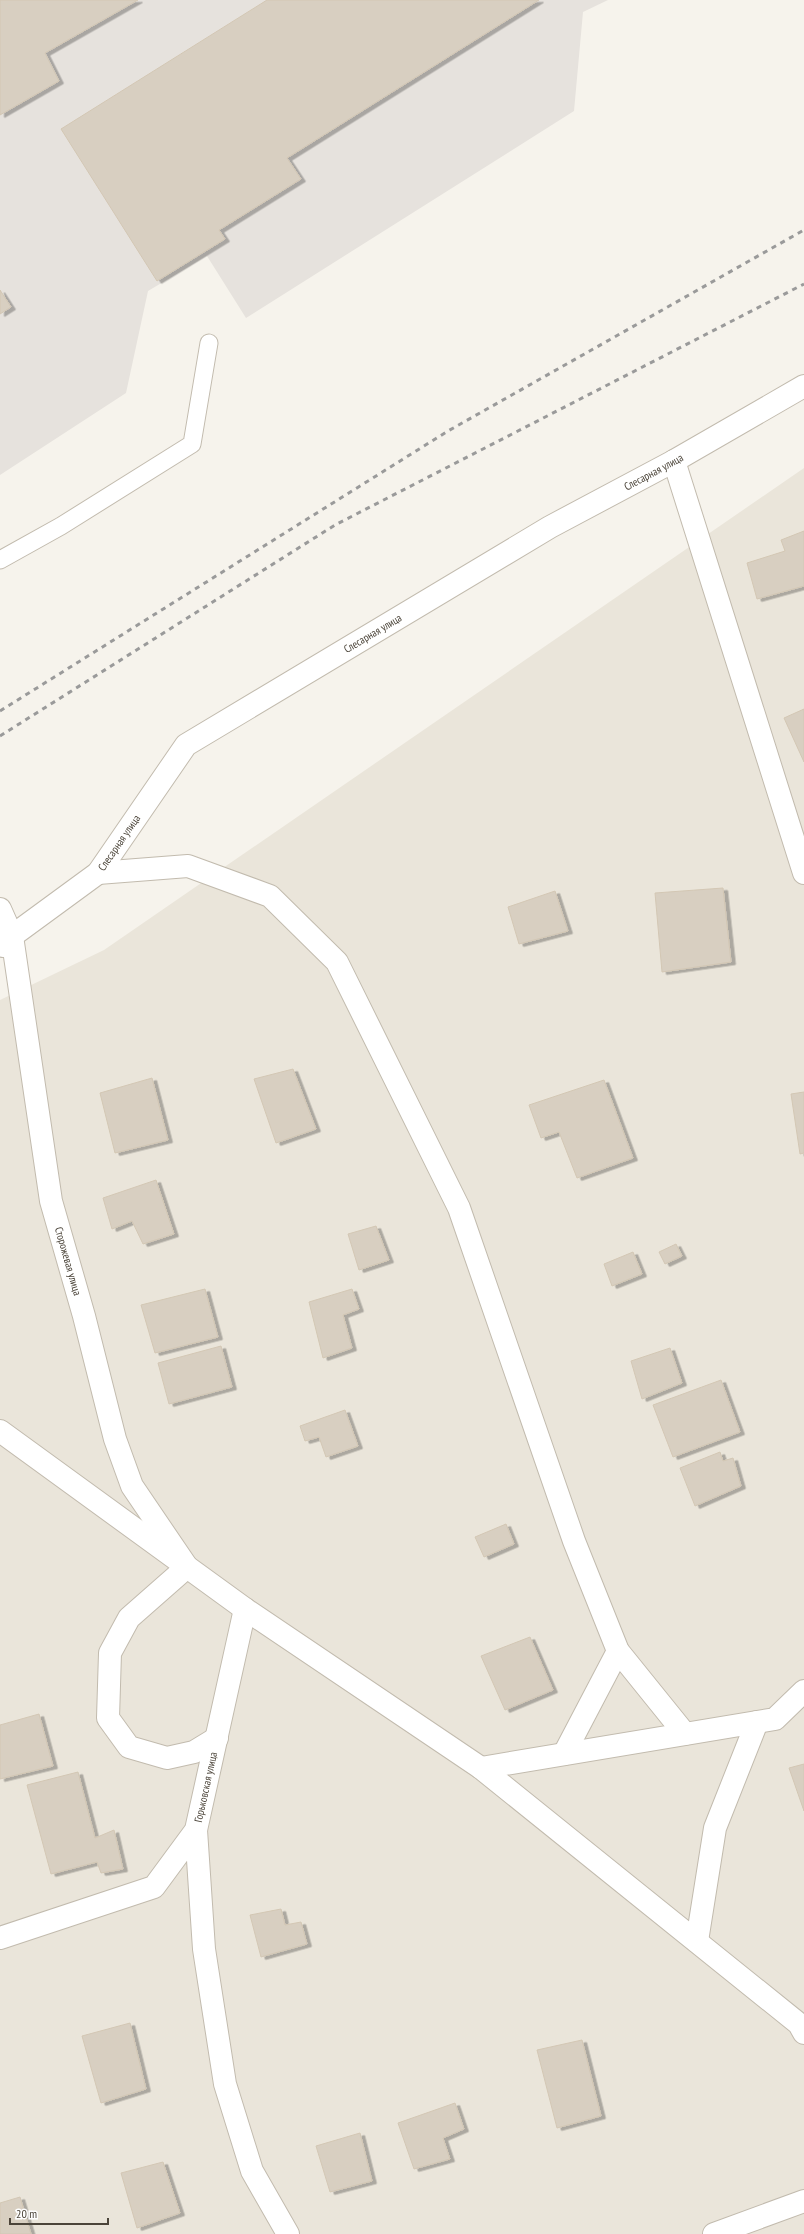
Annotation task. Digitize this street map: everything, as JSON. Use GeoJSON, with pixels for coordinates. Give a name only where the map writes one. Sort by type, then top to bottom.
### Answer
{"type":"FeatureCollection","features":[{"type":"Feature","properties":{"kind":"street","name":"Слесарная улица"},"geometry":{"type":"LineString","coordinates":[[6,942],[98,873],[186,745],[550,527],[674,461],[804,386]]}},
{"type":"Feature","properties":{"kind":"street"},"geometry":{"type":"LineString","coordinates":[[674,461],[804,873]]}},
{"type":"Feature","properties":{"kind":"street"},"geometry":{"type":"LineString","coordinates":[[98,873],[188,866],[270,896],[337,962],[459,1208],[574,1542],[618,1651],[685,1734]]}},
{"type":"Feature","properties":{"kind":"street","name":"Сторожевая улица"},"geometry":{"type":"LineString","coordinates":[[0,909],[51,1201],[84,1316],[115,1439],[132,1486],[187,1567]]}},
{"type":"Feature","properties":{"kind":"street"},"geometry":{"type":"LineString","coordinates":[[0,1431],[245,1610],[481,1768],[799,2024],[804,2033]]}},
{"type":"Feature","properties":{"kind":"street"},"geometry":{"type":"LineString","coordinates":[[187,1567],[129,1618],[110,1653],[108,1718],[129,1747],[167,1758],[194,1752],[217,1738]]}},
{"type":"Feature","properties":{"kind":"street","name":"Горьковская улица"},"geometry":{"type":"LineString","coordinates":[[0,1938],[154,1887],[196,1830],[245,1610]]}},
{"type":"Feature","properties":{"kind":"street"},"geometry":{"type":"LineString","coordinates":[[564,1754],[618,1651]]}},
{"type":"Feature","properties":{"kind":"street"},"geometry":{"type":"LineString","coordinates":[[696,1941],[714,1828],[766,1720],[804,1691]]}},
{"type":"Feature","properties":{"kind":"street"},"geometry":{"type":"LineString","coordinates":[[481,1768],[766,1720],[804,1709]]}},
{"type":"Feature","properties":{"kind":"street"},"geometry":{"type":"LineString","coordinates":[[196,1830],[204,1949],[225,2084],[252,2171],[288,2234]]}},
{"type":"Feature","properties":{"kind":"street"},"geometry":{"type":"LineString","coordinates":[[714,2234],[804,2201]]}},
{"type":"Feature","properties":{"kind":"lane"},"geometry":{"type":"LineString","coordinates":[[0,560],[61,526],[192,444],[209,343]]}},
{"type":"Feature","properties":{"kind":"shaded area"},"geometry":{"type":"Polygon","coordinates":[[[0,0],[608,0],[583,12],[574,111],[246,318],[207,256],[148,291],[126,393],[0,475],[0,0]]]}},
{"type":"Feature","properties":{"kind":"shaded area"},"geometry":{"type":"Polygon","coordinates":[[[804,468],[804,2234],[0,2234],[0,1000],[104,950],[804,468]]]}},
{"type":"Feature","properties":{"kind":"building"},"geometry":{"type":"Polygon","coordinates":[[[0,0],[138,0],[45,53],[59,81],[0,115],[0,0]]]}},
{"type":"Feature","properties":{"kind":"building"},"geometry":{"type":"Polygon","coordinates":[[[267,0],[539,0],[287,158],[301,179],[219,230],[225,239],[157,281],[61,129],[267,0]]]}},
{"type":"Feature","properties":{"kind":"building"},"geometry":{"type":"Polygon","coordinates":[[[0,290],[11,307],[0,314],[0,290]]]}},
{"type":"Feature","properties":{"kind":"building"},"geometry":{"type":"Polygon","coordinates":[[[804,531],[804,586],[757,599],[747,563],[785,551],[781,540],[804,531]]]}},
{"type":"Feature","properties":{"kind":"building"},"geometry":{"type":"Polygon","coordinates":[[[804,709],[804,762],[784,718],[804,709]]]}},
{"type":"Feature","properties":{"kind":"building"},"geometry":{"type":"Polygon","coordinates":[[[723,888],[731,962],[662,972],[655,893],[723,888]]]}},
{"type":"Feature","properties":{"kind":"building"},"geometry":{"type":"Polygon","coordinates":[[[555,891],[568,931],[519,944],[508,907],[555,891]]]}},
{"type":"Feature","properties":{"kind":"building"},"geometry":{"type":"Polygon","coordinates":[[[293,1069],[316,1129],[276,1143],[254,1079],[293,1069]]]}},
{"type":"Feature","properties":{"kind":"building"},"geometry":{"type":"Polygon","coordinates":[[[152,1078],[168,1140],[115,1153],[100,1093],[152,1078]]]}},
{"type":"Feature","properties":{"kind":"building"},"geometry":{"type":"Polygon","coordinates":[[[604,1080],[633,1158],[577,1178],[559,1132],[541,1138],[529,1105],[604,1080]]]}},
{"type":"Feature","properties":{"kind":"building"},"geometry":{"type":"Polygon","coordinates":[[[804,1092],[804,1153],[800,1154],[791,1094],[804,1092]]]}},
{"type":"Feature","properties":{"kind":"building"},"geometry":{"type":"Polygon","coordinates":[[[156,1180],[174,1234],[143,1244],[132,1221],[112,1229],[103,1198],[156,1180]]]}},
{"type":"Feature","properties":{"kind":"building"},"geometry":{"type":"Polygon","coordinates":[[[376,1226],[389,1260],[359,1270],[348,1234],[376,1226]]]}},
{"type":"Feature","properties":{"kind":"building"},"geometry":{"type":"Polygon","coordinates":[[[676,1244],[682,1256],[665,1264],[659,1252],[676,1244]]]}},
{"type":"Feature","properties":{"kind":"building"},"geometry":{"type":"Polygon","coordinates":[[[633,1252],[642,1274],[612,1286],[604,1264],[633,1252]]]}},
{"type":"Feature","properties":{"kind":"building"},"geometry":{"type":"Polygon","coordinates":[[[205,1289],[218,1337],[155,1353],[141,1305],[205,1289]]]}},
{"type":"Feature","properties":{"kind":"building"},"geometry":{"type":"Polygon","coordinates":[[[352,1289],[359,1309],[343,1315],[352,1348],[323,1358],[309,1302],[352,1289]]]}},
{"type":"Feature","properties":{"kind":"building"},"geometry":{"type":"Polygon","coordinates":[[[221,1346],[232,1387],[169,1404],[158,1363],[221,1346]]]}},
{"type":"Feature","properties":{"kind":"building"},"geometry":{"type":"Polygon","coordinates":[[[670,1348],[682,1383],[642,1399],[631,1361],[670,1348]]]}},
{"type":"Feature","properties":{"kind":"building"},"geometry":{"type":"Polygon","coordinates":[[[721,1380],[740,1432],[673,1457],[653,1405],[721,1380]]]}},
{"type":"Feature","properties":{"kind":"building"},"geometry":{"type":"Polygon","coordinates":[[[345,1410],[358,1446],[326,1457],[319,1437],[305,1441],[300,1426],[345,1410]]]}},
{"type":"Feature","properties":{"kind":"building"},"geometry":{"type":"Polygon","coordinates":[[[720,1452],[723,1461],[733,1458],[741,1486],[695,1506],[680,1468],[720,1452]]]}},
{"type":"Feature","properties":{"kind":"building"},"geometry":{"type":"Polygon","coordinates":[[[506,1524],[514,1544],[484,1557],[475,1537],[506,1524]]]}},
{"type":"Feature","properties":{"kind":"building"},"geometry":{"type":"Polygon","coordinates":[[[530,1637],[553,1690],[505,1710],[481,1656],[530,1637]]]}},
{"type":"Feature","properties":{"kind":"building"},"geometry":{"type":"Polygon","coordinates":[[[39,1714],[53,1766],[0,1779],[0,1725],[39,1714]]]}},
{"type":"Feature","properties":{"kind":"building"},"geometry":{"type":"Polygon","coordinates":[[[804,1764],[804,1811],[789,1768],[804,1764]]]}},
{"type":"Feature","properties":{"kind":"building"},"geometry":{"type":"Polygon","coordinates":[[[78,1772],[95,1838],[114,1830],[123,1869],[101,1873],[97,1862],[51,1874],[27,1785],[78,1772]]]}},
{"type":"Feature","properties":{"kind":"building"},"geometry":{"type":"Polygon","coordinates":[[[281,1909],[285,1925],[301,1922],[307,1944],[261,1957],[250,1915],[281,1909]]]}},
{"type":"Feature","properties":{"kind":"building"},"geometry":{"type":"Polygon","coordinates":[[[130,2023],[146,2089],[101,2103],[82,2036],[130,2023]]]}},
{"type":"Feature","properties":{"kind":"building"},"geometry":{"type":"Polygon","coordinates":[[[582,2040],[601,2116],[557,2128],[537,2050],[582,2040]]]}},
{"type":"Feature","properties":{"kind":"building"},"geometry":{"type":"Polygon","coordinates":[[[455,2103],[464,2129],[443,2138],[450,2159],[414,2169],[398,2123],[455,2103]]]}},
{"type":"Feature","properties":{"kind":"building"},"geometry":{"type":"Polygon","coordinates":[[[360,2133],[372,2181],[330,2192],[316,2146],[360,2133]]]}},
{"type":"Feature","properties":{"kind":"building"},"geometry":{"type":"Polygon","coordinates":[[[163,2162],[180,2213],[137,2228],[121,2173],[163,2162]]]}},
{"type":"Feature","properties":{"kind":"building"},"geometry":{"type":"Polygon","coordinates":[[[20,2197],[31,2234],[0,2234],[0,2203],[20,2197]]]}},
{"type":"Feature","properties":{"kind":"railway"},"geometry":{"type":"LineString","coordinates":[[0,711],[448,431],[804,230]]}},
{"type":"Feature","properties":{"kind":"railway"},"geometry":{"type":"LineString","coordinates":[[0,736],[335,525],[804,284]]}}]}
